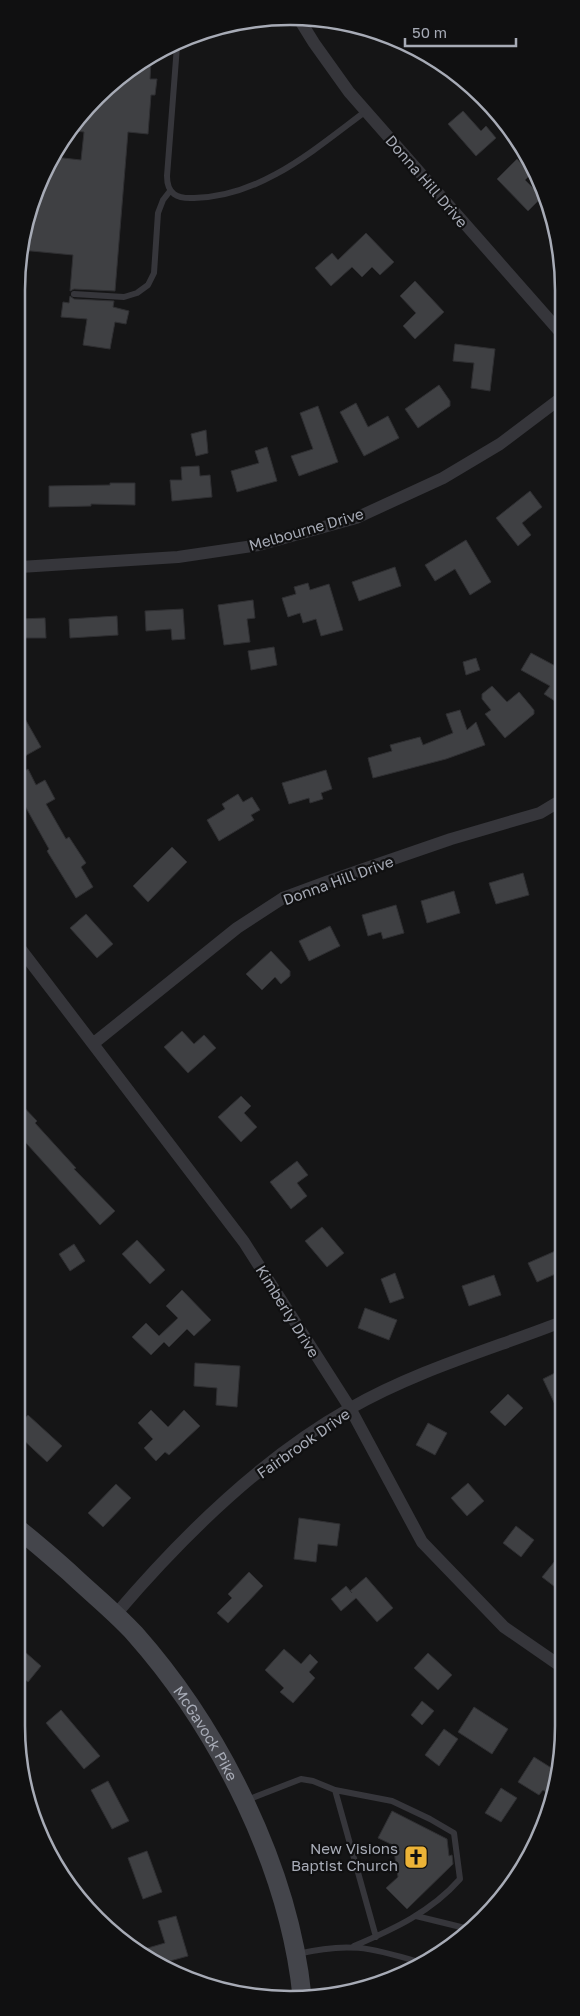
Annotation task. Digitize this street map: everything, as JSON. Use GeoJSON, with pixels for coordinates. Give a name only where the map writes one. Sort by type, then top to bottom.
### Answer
{"type":"FeatureCollection","features":[{"type":"Feature","properties":{"kind":"main road","name":"McGavock Pike"},"geometry":{"type":"LineString","coordinates":[[25,1535],[116,1614],[153,1656],[184,1698],[224,1761],[245,1802],[266,1854],[296,1954],[301,1990]]}},
{"type":"Feature","properties":{"kind":"street","name":"Donna Hill Drive"},"geometry":{"type":"LineString","coordinates":[[303,26],[330,67],[366,111],[555,327]]}},
{"type":"Feature","properties":{"kind":"street","name":"Melbourne Drive"},"geometry":{"type":"LineString","coordinates":[[25,567],[196,554],[259,545],[356,518],[443,478],[500,444],[555,403]]}},
{"type":"Feature","properties":{"kind":"street","name":"Donna Hill Drive"},"geometry":{"type":"LineString","coordinates":[[94,1043],[237,928],[284,898],[451,839],[540,813],[555,804]]}},
{"type":"Feature","properties":{"kind":"street","name":"Kimberly Drive"},"geometry":{"type":"LineString","coordinates":[[25,955],[244,1242],[350,1408],[422,1542],[504,1627],[555,1662]]}},
{"type":"Feature","properties":{"kind":"street","name":"Fairbrook Drive"},"geometry":{"type":"LineString","coordinates":[[116,1614],[165,1560],[221,1506],[287,1451],[326,1423],[350,1408],[444,1364],[555,1324]]}},
{"type":"Feature","properties":{"kind":"lane"},"geometry":{"type":"LineString","coordinates":[[177,50],[166,176],[170,191],[176,196],[192,198],[226,194],[246,188],[280,172],[366,111]]}},
{"type":"Feature","properties":{"kind":"lane"},"geometry":{"type":"LineString","coordinates":[[74,294],[124,297],[137,293],[148,285],[154,273],[158,213],[163,200],[170,191]]}},
{"type":"Feature","properties":{"kind":"lane"},"geometry":{"type":"LineString","coordinates":[[245,1802],[301,1779],[313,1781],[335,1790],[392,1801],[454,1833],[460,1879],[446,1894],[416,1916],[354,1946]]}},
{"type":"Feature","properties":{"kind":"lane"},"geometry":{"type":"LineString","coordinates":[[335,1790],[376,1937]]}},
{"type":"Feature","properties":{"kind":"lane"},"geometry":{"type":"LineString","coordinates":[[416,1916],[462,1927]]}},
{"type":"Feature","properties":{"kind":"lane"},"geometry":{"type":"LineString","coordinates":[[296,1954],[332,1946],[354,1946],[388,1952],[413,1960]]}},
{"type":"Feature","properties":{"kind":"building"},"geometry":{"type":"Polygon","coordinates":[[[151,65],[150,79],[157,79],[155,95],[151,95],[148,134],[128,132],[115,291],[74,289],[70,291],[73,255],[28,251],[34,221],[52,173],[61,158],[81,160],[84,132],[78,131],[91,115],[115,91],[151,65]]]}},
{"type":"Feature","properties":{"kind":"building"},"geometry":{"type":"Polygon","coordinates":[[[463,111],[481,131],[486,126],[496,138],[476,156],[448,124],[463,111]]]}},
{"type":"Feature","properties":{"kind":"building"},"geometry":{"type":"Polygon","coordinates":[[[517,159],[528,173],[529,176],[525,180],[536,191],[539,200],[528,211],[497,179],[517,159]]]}},
{"type":"Feature","properties":{"kind":"building"},"geometry":{"type":"Polygon","coordinates":[[[366,233],[394,262],[380,275],[372,267],[362,277],[352,267],[331,286],[315,268],[332,253],[338,260],[366,233]]]}},
{"type":"Feature","properties":{"kind":"building"},"geometry":{"type":"Polygon","coordinates":[[[415,281],[444,312],[415,339],[403,326],[416,313],[400,296],[415,281]]]}},
{"type":"Feature","properties":{"kind":"building"},"geometry":{"type":"Polygon","coordinates":[[[70,296],[74,299],[114,301],[113,307],[129,311],[126,324],[115,322],[110,349],[83,345],[87,319],[61,317],[63,302],[69,303],[70,296]]]}},
{"type":"Feature","properties":{"kind":"building"},"geometry":{"type":"Polygon","coordinates":[[[455,344],[495,349],[490,391],[471,388],[474,363],[453,361],[455,344]]]}},
{"type":"Feature","properties":{"kind":"building"},"geometry":{"type":"Polygon","coordinates":[[[439,385],[450,401],[450,406],[418,428],[405,409],[439,385]]]}},
{"type":"Feature","properties":{"kind":"building"},"geometry":{"type":"Polygon","coordinates":[[[356,403],[368,427],[388,416],[399,438],[364,456],[340,412],[356,403]]]}},
{"type":"Feature","properties":{"kind":"building"},"geometry":{"type":"Polygon","coordinates":[[[318,406],[338,462],[299,476],[291,456],[313,449],[300,413],[318,406]]]}},
{"type":"Feature","properties":{"kind":"building"},"geometry":{"type":"Polygon","coordinates":[[[206,430],[208,453],[196,456],[191,434],[206,430]]]}},
{"type":"Feature","properties":{"kind":"building"},"geometry":{"type":"Polygon","coordinates":[[[267,447],[277,481],[237,492],[231,471],[259,463],[255,451],[267,447]]]}},
{"type":"Feature","properties":{"kind":"building"},"geometry":{"type":"Polygon","coordinates":[[[199,466],[200,476],[210,475],[212,497],[172,501],[170,480],[182,480],[181,467],[199,466]]]}},
{"type":"Feature","properties":{"kind":"building"},"geometry":{"type":"Polygon","coordinates":[[[110,483],[135,483],[135,505],[91,504],[91,506],[49,507],[49,486],[110,485],[110,483]]]}},
{"type":"Feature","properties":{"kind":"building"},"geometry":{"type":"Polygon","coordinates":[[[530,491],[542,507],[522,523],[531,535],[518,546],[496,518],[530,491]]]}},
{"type":"Feature","properties":{"kind":"building"},"geometry":{"type":"Polygon","coordinates":[[[466,540],[491,582],[470,595],[455,569],[435,581],[425,565],[466,540]]]}},
{"type":"Feature","properties":{"kind":"building"},"geometry":{"type":"Polygon","coordinates":[[[395,567],[401,586],[359,601],[352,582],[395,567]]]}},
{"type":"Feature","properties":{"kind":"building"},"geometry":{"type":"Polygon","coordinates":[[[308,583],[310,590],[329,584],[343,630],[321,636],[316,619],[303,623],[300,613],[288,617],[282,598],[296,594],[294,587],[308,583]]]}},
{"type":"Feature","properties":{"kind":"building"},"geometry":{"type":"Polygon","coordinates":[[[253,600],[255,618],[247,619],[250,642],[224,645],[218,605],[253,600]]]}},
{"type":"Feature","properties":{"kind":"building"},"geometry":{"type":"Polygon","coordinates":[[[183,609],[185,639],[172,640],[171,629],[146,631],[145,611],[183,609]]]}},
{"type":"Feature","properties":{"kind":"building"},"geometry":{"type":"Polygon","coordinates":[[[117,616],[118,635],[70,638],[69,619],[117,616]]]}},
{"type":"Feature","properties":{"kind":"building"},"geometry":{"type":"Polygon","coordinates":[[[45,618],[46,638],[25,638],[25,619],[45,618]]]}},
{"type":"Feature","properties":{"kind":"building"},"geometry":{"type":"Polygon","coordinates":[[[274,647],[277,665],[251,670],[248,651],[274,647]]]}},
{"type":"Feature","properties":{"kind":"building"},"geometry":{"type":"Polygon","coordinates":[[[531,653],[555,666],[555,701],[544,694],[550,686],[521,670],[531,653]]]}},
{"type":"Feature","properties":{"kind":"building"},"geometry":{"type":"Polygon","coordinates":[[[476,658],[480,670],[466,675],[463,662],[476,658]]]}},
{"type":"Feature","properties":{"kind":"building"},"geometry":{"type":"Polygon","coordinates":[[[492,686],[507,702],[519,692],[534,710],[534,714],[505,738],[485,714],[491,710],[482,699],[482,694],[492,686]]]}},
{"type":"Feature","properties":{"kind":"building"},"geometry":{"type":"Polygon","coordinates":[[[460,710],[467,730],[476,722],[485,745],[446,759],[373,778],[368,758],[392,751],[390,745],[420,737],[423,745],[453,733],[446,714],[460,710]]]}},
{"type":"Feature","properties":{"kind":"building"},"geometry":{"type":"Polygon","coordinates":[[[25,719],[41,747],[25,756],[25,719]]]}},
{"type":"Feature","properties":{"kind":"building"},"geometry":{"type":"Polygon","coordinates":[[[28,769],[36,785],[45,780],[55,799],[46,804],[66,839],[69,837],[86,863],[81,867],[93,887],[76,898],[47,851],[49,849],[25,806],[25,771],[28,769]]]}},
{"type":"Feature","properties":{"kind":"building"},"geometry":{"type":"Polygon","coordinates":[[[326,770],[332,789],[321,793],[323,799],[310,803],[309,798],[289,804],[282,783],[326,770]]]}},
{"type":"Feature","properties":{"kind":"building"},"geometry":{"type":"Polygon","coordinates":[[[238,794],[243,802],[252,797],[260,810],[251,815],[254,820],[219,841],[207,820],[225,809],[222,804],[238,794]]]}},
{"type":"Feature","properties":{"kind":"building"},"geometry":{"type":"Polygon","coordinates":[[[172,847],[187,862],[148,902],[133,886],[172,847]]]}},
{"type":"Feature","properties":{"kind":"building"},"geometry":{"type":"Polygon","coordinates":[[[523,873],[529,895],[496,904],[489,883],[523,873]]]}},
{"type":"Feature","properties":{"kind":"building"},"geometry":{"type":"Polygon","coordinates":[[[454,891],[460,913],[427,923],[421,901],[454,891]]]}},
{"type":"Feature","properties":{"kind":"building"},"geometry":{"type":"Polygon","coordinates":[[[396,905],[404,933],[383,939],[381,932],[368,936],[362,915],[396,905]]]}},
{"type":"Feature","properties":{"kind":"building"},"geometry":{"type":"Polygon","coordinates":[[[86,914],[113,944],[97,958],[70,928],[86,914]]]}},
{"type":"Feature","properties":{"kind":"building"},"geometry":{"type":"Polygon","coordinates":[[[330,926],[340,946],[309,961],[299,941],[330,926]]]}},
{"type":"Feature","properties":{"kind":"building"},"geometry":{"type":"Polygon","coordinates":[[[271,951],[290,971],[290,976],[281,984],[275,977],[262,990],[246,974],[271,951]]]}},
{"type":"Feature","properties":{"kind":"building"},"geometry":{"type":"Polygon","coordinates":[[[182,1031],[194,1044],[204,1035],[216,1048],[188,1073],[164,1047],[182,1031]]]}},
{"type":"Feature","properties":{"kind":"building"},"geometry":{"type":"Polygon","coordinates":[[[241,1096],[251,1106],[244,1113],[257,1127],[241,1142],[218,1117],[241,1096]]]}},
{"type":"Feature","properties":{"kind":"building"},"geometry":{"type":"Polygon","coordinates":[[[25,1108],[37,1121],[35,1123],[76,1168],[74,1169],[115,1211],[100,1225],[25,1142],[25,1108]]]}},
{"type":"Feature","properties":{"kind":"building"},"geometry":{"type":"Polygon","coordinates":[[[297,1161],[308,1175],[297,1183],[307,1196],[291,1209],[270,1182],[297,1161]]]}},
{"type":"Feature","properties":{"kind":"building"},"geometry":{"type":"Polygon","coordinates":[[[322,1227],[344,1253],[327,1267],[305,1241],[322,1227]]]}},
{"type":"Feature","properties":{"kind":"building"},"geometry":{"type":"Polygon","coordinates":[[[137,1240],[165,1270],[150,1284],[122,1254],[137,1240]]]}},
{"type":"Feature","properties":{"kind":"building"},"geometry":{"type":"Polygon","coordinates":[[[74,1244],[85,1261],[70,1271],[59,1254],[74,1244]]]}},
{"type":"Feature","properties":{"kind":"building"},"geometry":{"type":"Polygon","coordinates":[[[555,1251],[555,1274],[537,1282],[528,1263],[555,1251]]]}},
{"type":"Feature","properties":{"kind":"building"},"geometry":{"type":"Polygon","coordinates":[[[395,1273],[404,1298],[390,1303],[381,1279],[395,1273]]]}},
{"type":"Feature","properties":{"kind":"building"},"geometry":{"type":"Polygon","coordinates":[[[494,1275],[501,1295],[469,1306],[462,1286],[494,1275]]]}},
{"type":"Feature","properties":{"kind":"building"},"geometry":{"type":"Polygon","coordinates":[[[182,1290],[211,1320],[194,1336],[187,1329],[169,1347],[164,1342],[151,1355],[132,1337],[146,1323],[159,1336],[178,1318],[166,1306],[182,1290]]]}},
{"type":"Feature","properties":{"kind":"building"},"geometry":{"type":"Polygon","coordinates":[[[365,1308],[397,1320],[389,1340],[358,1328],[365,1308]]]}},
{"type":"Feature","properties":{"kind":"building"},"geometry":{"type":"Polygon","coordinates":[[[195,1363],[240,1366],[237,1407],[216,1405],[217,1388],[194,1386],[195,1363]]]}},
{"type":"Feature","properties":{"kind":"building"},"geometry":{"type":"Polygon","coordinates":[[[555,1373],[555,1404],[543,1379],[555,1373]]]}},
{"type":"Feature","properties":{"kind":"building"},"geometry":{"type":"Polygon","coordinates":[[[508,1394],[523,1408],[505,1426],[490,1412],[508,1394]]]}},
{"type":"Feature","properties":{"kind":"building"},"geometry":{"type":"Polygon","coordinates":[[[151,1410],[168,1427],[184,1410],[200,1426],[169,1455],[165,1452],[156,1461],[144,1448],[153,1439],[138,1423],[151,1410]]]}},
{"type":"Feature","properties":{"kind":"building"},"geometry":{"type":"Polygon","coordinates":[[[28,1415],[62,1446],[47,1462],[25,1441],[25,1418],[28,1415]]]}},
{"type":"Feature","properties":{"kind":"building"},"geometry":{"type":"Polygon","coordinates":[[[428,1423],[447,1433],[435,1455],[416,1445],[428,1423]]]}},
{"type":"Feature","properties":{"kind":"building"},"geometry":{"type":"Polygon","coordinates":[[[468,1483],[484,1501],[467,1516],[451,1498],[468,1483]]]}},
{"type":"Feature","properties":{"kind":"building"},"geometry":{"type":"Polygon","coordinates":[[[116,1484],[131,1498],[103,1527],[88,1513],[116,1484]]]}},
{"type":"Feature","properties":{"kind":"building"},"geometry":{"type":"Polygon","coordinates":[[[299,1518],[340,1524],[337,1546],[318,1544],[316,1562],[294,1559],[299,1518]]]}},
{"type":"Feature","properties":{"kind":"building"},"geometry":{"type":"Polygon","coordinates":[[[516,1526],[534,1540],[521,1557],[503,1543],[516,1526]]]}},
{"type":"Feature","properties":{"kind":"building"},"geometry":{"type":"Polygon","coordinates":[[[555,1561],[555,1587],[542,1577],[555,1561]]]}},
{"type":"Feature","properties":{"kind":"building"},"geometry":{"type":"Polygon","coordinates":[[[249,1572],[263,1586],[228,1623],[217,1613],[232,1598],[228,1594],[249,1572]]]}},
{"type":"Feature","properties":{"kind":"building"},"geometry":{"type":"Polygon","coordinates":[[[366,1577],[393,1608],[377,1622],[356,1598],[341,1611],[331,1599],[346,1586],[350,1591],[366,1577]]]}},
{"type":"Feature","properties":{"kind":"building"},"geometry":{"type":"Polygon","coordinates":[[[284,1649],[301,1664],[310,1654],[318,1662],[309,1672],[315,1678],[293,1703],[280,1692],[284,1688],[265,1670],[284,1649]]]}},
{"type":"Feature","properties":{"kind":"building"},"geometry":{"type":"Polygon","coordinates":[[[25,1652],[41,1666],[28,1682],[25,1680],[25,1652]]]}},
{"type":"Feature","properties":{"kind":"building"},"geometry":{"type":"Polygon","coordinates":[[[428,1653],[452,1675],[438,1690],[414,1668],[428,1653]]]}},
{"type":"Feature","properties":{"kind":"building"},"geometry":{"type":"Polygon","coordinates":[[[422,1701],[434,1711],[422,1725],[411,1715],[422,1701]]]}},
{"type":"Feature","properties":{"kind":"building"},"geometry":{"type":"Polygon","coordinates":[[[474,1707],[508,1729],[492,1754],[458,1732],[474,1707]]]}},
{"type":"Feature","properties":{"kind":"building"},"geometry":{"type":"Polygon","coordinates":[[[61,1710],[100,1756],[84,1769],[46,1723],[61,1710]]]}},
{"type":"Feature","properties":{"kind":"building"},"geometry":{"type":"Polygon","coordinates":[[[444,1729],[458,1739],[439,1766],[425,1755],[444,1729]]]}},
{"type":"Feature","properties":{"kind":"building"},"geometry":{"type":"Polygon","coordinates":[[[534,1757],[552,1768],[547,1792],[543,1790],[539,1795],[518,1782],[534,1757]]]}},
{"type":"Feature","properties":{"kind":"building"},"geometry":{"type":"Polygon","coordinates":[[[108,1781],[129,1821],[112,1829],[91,1790],[108,1781]]]}},
{"type":"Feature","properties":{"kind":"building"},"geometry":{"type":"Polygon","coordinates":[[[501,1788],[517,1798],[501,1822],[485,1813],[501,1788]]]}},
{"type":"Feature","properties":{"kind":"building"},"geometry":{"type":"Polygon","coordinates":[[[392,1811],[447,1839],[449,1856],[452,1855],[453,1864],[407,1909],[386,1888],[398,1877],[393,1845],[378,1838],[392,1811]]]}},
{"type":"Feature","properties":{"kind":"building"},"geometry":{"type":"Polygon","coordinates":[[[147,1851],[162,1892],[143,1899],[128,1858],[147,1851]]]}},
{"type":"Feature","properties":{"kind":"building"},"geometry":{"type":"Polygon","coordinates":[[[176,1916],[188,1956],[168,1961],[147,1948],[165,1943],[158,1921],[176,1916]]]}},
{"type":"Feature","properties":{"kind":"place","name":"New Visions Baptist Church"},"geometry":{"type":"Point","coordinates":[416,1857]}}]}
